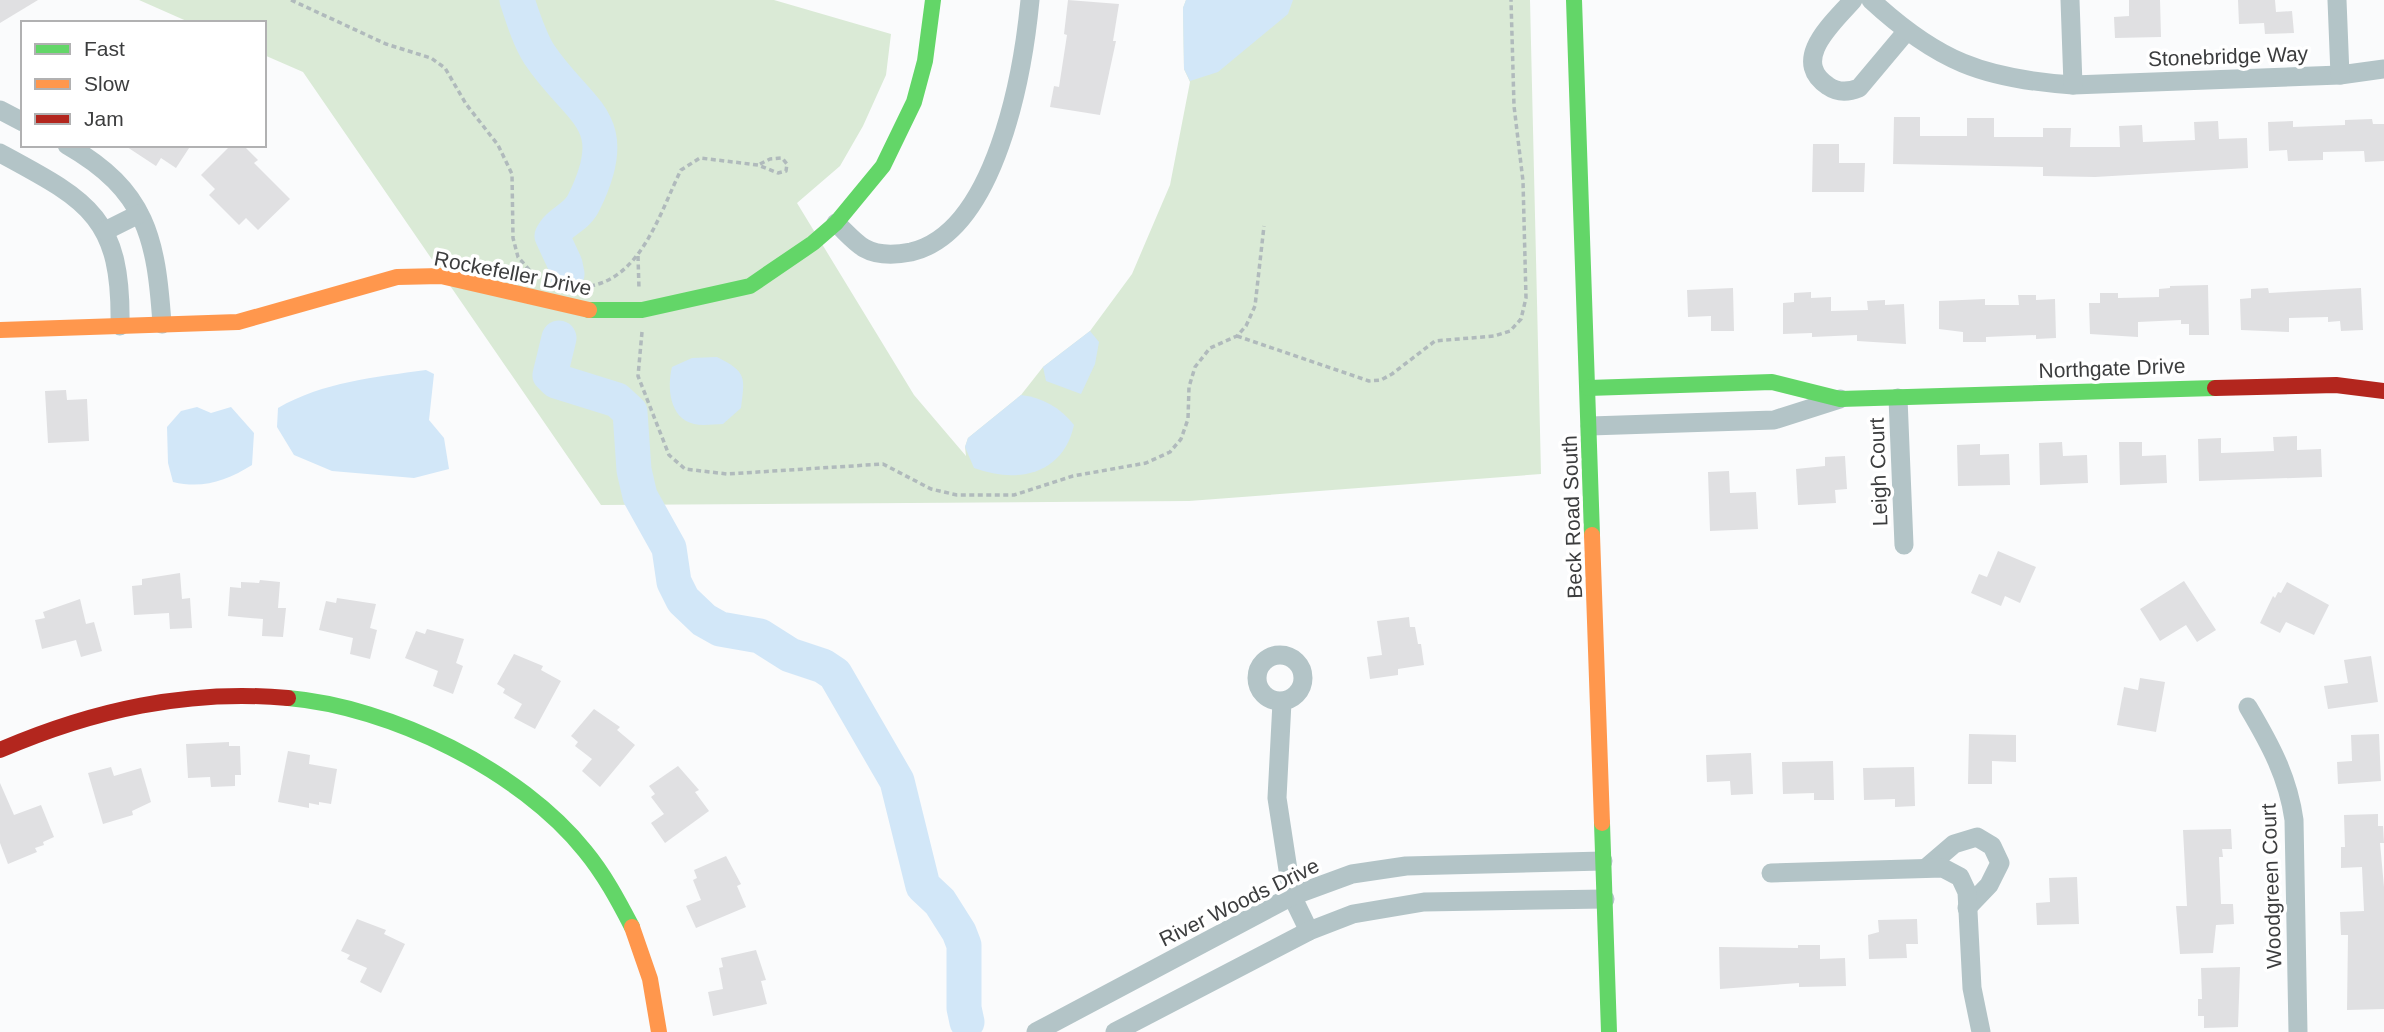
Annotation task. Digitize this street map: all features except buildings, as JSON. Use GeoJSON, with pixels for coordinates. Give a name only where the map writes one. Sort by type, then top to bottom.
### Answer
{"type":"FeatureCollection","features":[{"type":"Feature","properties":{"kind":"street","name":"Rockefeller Drive"},"geometry":{"type":"LineString","coordinates":[[0,330],[238,322],[397,277],[441,276],[580,310],[642,310],[750,286],[813,243],[836,223],[883,166],[901,134],[914,102],[925,61],[933,0]]}},
{"type":"Feature","properties":{"kind":"street"},"geometry":{"type":"LineString","coordinates":[[836,223],[865,248],[888,254],[922,249],[954,228],[973,201],[1001,140],[1014,99],[1030,0]]}},
{"type":"Feature","properties":{"kind":"street","name":"Beck Road South"},"geometry":{"type":"LineString","coordinates":[[1574,0],[1609,1032]]}},
{"type":"Feature","properties":{"kind":"street"},"geometry":{"type":"LineString","coordinates":[[1853,0],[1815,45],[1812,61],[1815,72],[1830,88],[1850,92],[1860,88],[1906,32]]}},
{"type":"Feature","properties":{"kind":"street","name":"Stonebridge Way"},"geometry":{"type":"LineString","coordinates":[[1871,0],[1906,32],[1943,55],[1987,73],[2030,82],[2073,85],[2340,75],[2384,69]]}},
{"type":"Feature","properties":{"kind":"street"},"geometry":{"type":"LineString","coordinates":[[2070,0],[2073,85]]}},
{"type":"Feature","properties":{"kind":"street"},"geometry":{"type":"LineString","coordinates":[[2337,0],[2340,75]]}},
{"type":"Feature","properties":{"kind":"street"},"geometry":{"type":"LineString","coordinates":[[0,110],[21,121]]}},
{"type":"Feature","properties":{"kind":"street"},"geometry":{"type":"LineString","coordinates":[[70,147],[90,159],[118,183],[139,214],[154,247],[163,324]]}},
{"type":"Feature","properties":{"kind":"street"},"geometry":{"type":"LineString","coordinates":[[0,153],[74,195],[94,215],[105,231],[118,265],[120,326]]}},
{"type":"Feature","properties":{"kind":"street"},"geometry":{"type":"LineString","coordinates":[[105,231],[139,214]]}},
{"type":"Feature","properties":{"kind":"street","name":"Northgate Drive"},"geometry":{"type":"LineString","coordinates":[[1588,388],[1772,382],[1840,398],[2336,385],[2384,390]]}},
{"type":"Feature","properties":{"kind":"street","name":"Northgate Drive"},"geometry":{"type":"LineString","coordinates":[[1590,426],[1774,420],[1840,398]]}},
{"type":"Feature","properties":{"kind":"street","name":"Leigh Court"},"geometry":{"type":"LineString","coordinates":[[1898,398],[1904,545]]}},
{"type":"Feature","properties":{"kind":"street"},"geometry":{"type":"LineString","coordinates":[[0,750],[85,717],[127,706],[229,696],[300,699],[370,717],[441,744],[513,783],[562,823],[597,864],[636,935],[656,1003],[659,1032]]}},
{"type":"Feature","properties":{"kind":"street"},"geometry":{"type":"LineString","coordinates":[[1282,702],[1277,798],[1292,896],[1309,930]]}},
{"type":"Feature","properties":{"kind":"street","name":"Woodgreen Court"},"geometry":{"type":"LineString","coordinates":[[2248,707],[2275,752],[2291,799],[2294,820],[2298,1032]]}},
{"type":"Feature","properties":{"kind":"street"},"geometry":{"type":"LineString","coordinates":[[1926,868],[1954,844],[1977,837],[1992,846],[2000,863],[1989,885],[1967,908]]}},
{"type":"Feature","properties":{"kind":"street","name":"River Woods Drive"},"geometry":{"type":"LineString","coordinates":[[1036,1032],[1292,896],[1352,874],[1383,868],[1603,861]]}},
{"type":"Feature","properties":{"kind":"street"},"geometry":{"type":"LineString","coordinates":[[1771,873],[1943,868],[1960,877],[1967,892],[1972,988],[1982,1032]]}},
{"type":"Feature","properties":{"kind":"street"},"geometry":{"type":"LineString","coordinates":[[1115,1032],[1309,930],[1353,914],[1402,904],[1605,899]]}},
{"type":"Feature","properties":{"kind":"path"},"geometry":{"type":"LineString","coordinates":[[291,0],[386,44],[431,58],[445,68],[466,104],[498,145],[512,174],[513,237],[519,257],[529,272],[536,275]]}},
{"type":"Feature","properties":{"kind":"path"},"geometry":{"type":"LineString","coordinates":[[1237,336],[1343,375],[1369,381],[1381,380],[1392,374],[1434,341],[1494,336],[1510,331],[1521,319],[1526,298],[1522,181],[1514,106],[1511,0]]}},
{"type":"Feature","properties":{"kind":"path"},"geometry":{"type":"LineString","coordinates":[[586,286],[608,283],[638,256],[681,170],[690,162],[700,158],[758,166],[778,173],[786,171],[788,164],[782,158],[770,159],[758,166]]}},
{"type":"Feature","properties":{"kind":"path"},"geometry":{"type":"LineString","coordinates":[[638,256],[642,310],[639,376],[669,455],[685,469],[727,474],[883,464],[931,489],[957,495],[1014,495],[1073,476],[1146,463],[1170,452],[1181,439],[1188,419],[1189,387],[1195,367],[1210,348],[1237,336],[1246,327],[1255,306],[1264,226]]}},
{"type":"Feature","properties":{"kind":"green space"},"geometry":{"type":"Polygon","coordinates":[[[139,0],[774,0],[891,34],[886,75],[863,126],[840,166],[797,203],[914,395],[966,456],[968,438],[1021,395],[1043,367],[1090,331],[1132,274],[1170,185],[1190,82],[1184,69],[1183,8],[1186,0],[1530,0],[1541,474],[1189,501],[601,505],[303,72],[266,56],[266,21],[186,21],[139,0]]]}},
{"type":"Feature","properties":{"kind":"water"},"geometry":{"type":"Polygon","coordinates":[[[1186,0],[1293,0],[1288,14],[1218,72],[1190,81],[1184,69],[1183,8],[1186,0]]]}},
{"type":"Feature","properties":{"kind":"water"},"geometry":{"type":"Polygon","coordinates":[[[1090,331],[1099,342],[1095,364],[1081,394],[1046,381],[1043,367],[1090,331]]]}},
{"type":"Feature","properties":{"kind":"water"},"geometry":{"type":"Polygon","coordinates":[[[717,357],[734,367],[742,376],[741,408],[723,424],[697,425],[686,421],[679,415],[672,401],[672,367],[692,358],[717,357]]]}},
{"type":"Feature","properties":{"kind":"water"},"geometry":{"type":"Polygon","coordinates":[[[426,370],[434,374],[429,420],[444,438],[449,469],[414,478],[332,471],[294,455],[277,427],[278,408],[313,392],[350,382],[426,370]]]}},
{"type":"Feature","properties":{"kind":"water"},"geometry":{"type":"Polygon","coordinates":[[[1021,395],[1044,401],[1074,425],[1060,455],[1049,465],[1022,475],[990,473],[974,468],[965,447],[968,438],[1021,395]]]}},
{"type":"Feature","properties":{"kind":"water"},"geometry":{"type":"Polygon","coordinates":[[[197,407],[211,413],[231,407],[254,433],[252,465],[214,482],[194,485],[173,482],[168,463],[167,427],[181,411],[197,407]]]}},
{"type":"Feature","properties":{"kind":"waterway"},"geometry":{"type":"LineString","coordinates":[[517,0],[539,54],[582,105],[592,119],[598,135],[600,152],[584,202],[552,236],[567,274]]}},
{"type":"Feature","properties":{"kind":"waterway"},"geometry":{"type":"LineString","coordinates":[[559,338],[550,375],[556,381],[617,400],[630,412],[634,470],[640,496],[669,548],[674,582],[683,600],[704,620],[720,629],[760,636],[790,655],[823,666],[835,674],[897,781],[923,886],[940,902],[964,945],[964,1008],[967,1022]]}},
{"type":"Feature","properties":{"kind":"traffic: fast"},"geometry":{"type":"LineString","coordinates":[[589,310],[642,310],[750,286],[813,243],[836,223],[883,166],[914,102],[925,61],[933,0]]}},
{"type":"Feature","properties":{"kind":"traffic: fast"},"geometry":{"type":"LineString","coordinates":[[1574,0],[1592,535]]}},
{"type":"Feature","properties":{"kind":"traffic: fast"},"geometry":{"type":"LineString","coordinates":[[1588,388],[1772,382],[1840,399],[2215,388]]}},
{"type":"Feature","properties":{"kind":"traffic: fast"},"geometry":{"type":"LineString","coordinates":[[288,698],[369,714],[410,729],[490,769],[526,794],[585,851],[605,878],[632,927]]}},
{"type":"Feature","properties":{"kind":"traffic: fast"},"geometry":{"type":"LineString","coordinates":[[1602,823],[1609,1032]]}},
{"type":"Feature","properties":{"kind":"traffic: slow"},"geometry":{"type":"LineString","coordinates":[[0,330],[238,322],[397,277],[441,276],[589,310]]}},
{"type":"Feature","properties":{"kind":"traffic: slow"},"geometry":{"type":"LineString","coordinates":[[1592,535],[1602,823]]}},
{"type":"Feature","properties":{"kind":"traffic: slow"},"geometry":{"type":"LineString","coordinates":[[632,927],[650,979],[659,1032]]}},
{"type":"Feature","properties":{"kind":"traffic: jam"},"geometry":{"type":"LineString","coordinates":[[2215,388],[2336,385],[2384,391]]}},
{"type":"Feature","properties":{"kind":"traffic: jam"},"geometry":{"type":"LineString","coordinates":[[0,750],[70,724],[141,706],[213,697],[288,698]]}}]}
